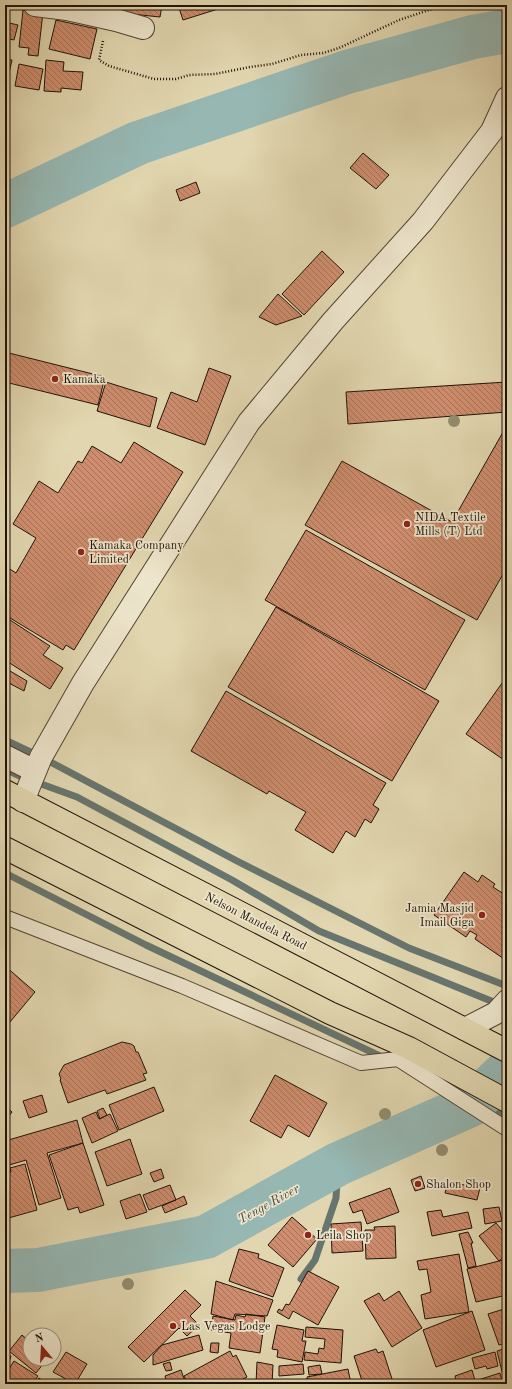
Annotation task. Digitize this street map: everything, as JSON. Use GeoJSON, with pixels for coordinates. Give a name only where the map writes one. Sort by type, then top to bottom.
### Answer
{"type":"FeatureCollection","features":[{"type":"Feature","properties":{"kind":"main road","name":"Nelson Mandela Road"},"geometry":{"type":"LineString","coordinates":[[14,796],[507,1051]]}},
{"type":"Feature","properties":{"kind":"main road"},"geometry":{"type":"LineString","coordinates":[[5,848],[330,1013],[404,1054],[507,1101]]}},
{"type":"Feature","properties":{"kind":"street"},"geometry":{"type":"LineString","coordinates":[[36,5],[88,14],[143,28]]}},
{"type":"Feature","properties":{"kind":"street"},"geometry":{"type":"LineString","coordinates":[[14,796],[35,771],[87,677],[249,422],[333,321],[423,221],[492,131],[507,98]]}},
{"type":"Feature","properties":{"kind":"street"},"geometry":{"type":"LineString","coordinates":[[5,756],[35,771]]}},
{"type":"Feature","properties":{"kind":"street"},"geometry":{"type":"LineString","coordinates":[[465,1029],[503,1010]]}},
{"type":"Feature","properties":{"kind":"lane"},"geometry":{"type":"LineString","coordinates":[[5,917],[182,986],[361,1063],[404,1054],[484,1115],[507,1129]]}},
{"type":"Feature","properties":{"kind":"path"},"geometry":{"type":"LineString","coordinates":[[102,35],[103,42],[99,60],[109,66],[154,79],[176,79],[189,75],[215,74],[250,66],[272,64],[301,55],[323,53],[339,48],[399,20],[444,5]]}},
{"type":"Feature","properties":{"kind":"building"},"geometry":{"type":"Polygon","coordinates":[[[80,5],[115,5],[115,8],[80,5]]]}},
{"type":"Feature","properties":{"kind":"building"},"geometry":{"type":"Polygon","coordinates":[[[123,5],[162,5],[160,17],[122,13],[123,5]]]}},
{"type":"Feature","properties":{"kind":"building"},"geometry":{"type":"Polygon","coordinates":[[[178,5],[216,5],[218,9],[183,20],[178,5]]]}},
{"type":"Feature","properties":{"kind":"building"},"geometry":{"type":"Polygon","coordinates":[[[23,10],[43,12],[38,56],[28,55],[29,48],[19,47],[23,10]]]}},
{"type":"Feature","properties":{"kind":"building"},"geometry":{"type":"Polygon","coordinates":[[[56,20],[97,29],[90,59],[49,49],[56,20]]]}},
{"type":"Feature","properties":{"kind":"building"},"geometry":{"type":"Polygon","coordinates":[[[5,22],[18,25],[14,40],[5,38],[5,22]]]}},
{"type":"Feature","properties":{"kind":"building"},"geometry":{"type":"Polygon","coordinates":[[[5,59],[12,60],[7,82],[5,82],[5,59]]]}},
{"type":"Feature","properties":{"kind":"building"},"geometry":{"type":"Polygon","coordinates":[[[46,60],[64,62],[63,71],[83,72],[81,90],[61,88],[61,92],[44,91],[46,60]]]}},
{"type":"Feature","properties":{"kind":"building"},"geometry":{"type":"Polygon","coordinates":[[[19,64],[43,69],[39,90],[15,86],[19,64]]]}},
{"type":"Feature","properties":{"kind":"building"},"geometry":{"type":"Polygon","coordinates":[[[363,153],[389,175],[376,189],[350,168],[363,153]]]}},
{"type":"Feature","properties":{"kind":"building"},"geometry":{"type":"Polygon","coordinates":[[[196,182],[200,193],[180,201],[176,190],[196,182]]]}},
{"type":"Feature","properties":{"kind":"building"},"geometry":{"type":"Polygon","coordinates":[[[322,251],[344,272],[304,315],[282,294],[322,251]]]}},
{"type":"Feature","properties":{"kind":"building"},"geometry":{"type":"Polygon","coordinates":[[[278,294],[302,316],[276,325],[259,317],[278,294]]]}},
{"type":"Feature","properties":{"kind":"building","name":"Kamaka"},"geometry":{"type":"Polygon","coordinates":[[[5,352],[105,377],[98,405],[5,382],[5,352]]]}},
{"type":"Feature","properties":{"kind":"building"},"geometry":{"type":"Polygon","coordinates":[[[209,368],[231,376],[205,445],[157,428],[171,392],[197,402],[209,368]]]}},
{"type":"Feature","properties":{"kind":"building"},"geometry":{"type":"Polygon","coordinates":[[[106,382],[157,398],[150,427],[97,411],[106,382]]]}},
{"type":"Feature","properties":{"kind":"building"},"geometry":{"type":"Polygon","coordinates":[[[507,382],[507,412],[348,424],[346,392],[507,382]]]}},
{"type":"Feature","properties":{"kind":"building","name":"NIDA Textile Mills (T) Ltd"},"geometry":{"type":"Polygon","coordinates":[[[507,425],[507,567],[477,620],[305,525],[342,461],[452,522],[507,425]]]}},
{"type":"Feature","properties":{"kind":"building","name":"Kamaka Company Limited"},"geometry":{"type":"Polygon","coordinates":[[[134,442],[183,472],[74,650],[66,645],[63,650],[5,615],[5,566],[16,573],[36,538],[13,524],[39,481],[58,493],[78,461],[82,463],[92,446],[121,463],[134,442]]]}},
{"type":"Feature","properties":{"kind":"building"},"geometry":{"type":"Polygon","coordinates":[[[306,530],[465,620],[425,690],[265,600],[306,530]]]}},
{"type":"Feature","properties":{"kind":"building"},"geometry":{"type":"Polygon","coordinates":[[[276,607],[439,701],[392,781],[228,687],[276,607]]]}},
{"type":"Feature","properties":{"kind":"building"},"geometry":{"type":"Polygon","coordinates":[[[10,620],[50,646],[43,655],[63,668],[50,689],[5,660],[5,627],[10,620]]]}},
{"type":"Feature","properties":{"kind":"building"},"geometry":{"type":"Polygon","coordinates":[[[5,668],[27,681],[24,691],[5,681],[5,668]]]}},
{"type":"Feature","properties":{"kind":"building"},"geometry":{"type":"Polygon","coordinates":[[[507,676],[507,762],[466,734],[507,676]]]}},
{"type":"Feature","properties":{"kind":"building"},"geometry":{"type":"Polygon","coordinates":[[[226,691],[386,783],[373,805],[379,809],[371,823],[365,819],[355,837],[346,831],[333,853],[295,830],[306,812],[269,791],[267,794],[191,751],[226,691]]]}},
{"type":"Feature","properties":{"kind":"building"},"geometry":{"type":"Polygon","coordinates":[[[464,872],[478,882],[482,875],[495,884],[493,887],[507,896],[507,961],[475,939],[477,935],[470,931],[466,937],[434,915],[464,872]]]}},
{"type":"Feature","properties":{"kind":"building"},"geometry":{"type":"Polygon","coordinates":[[[5,966],[35,992],[5,1028],[5,966]]]}},
{"type":"Feature","properties":{"kind":"building"},"geometry":{"type":"Polygon","coordinates":[[[122,1042],[131,1044],[134,1046],[136,1052],[138,1052],[147,1073],[143,1074],[146,1080],[107,1094],[105,1090],[68,1103],[59,1074],[64,1065],[122,1042]]]}},
{"type":"Feature","properties":{"kind":"building"},"geometry":{"type":"Polygon","coordinates":[[[275,1075],[327,1103],[309,1137],[288,1125],[281,1138],[250,1121],[275,1075]]]}},
{"type":"Feature","properties":{"kind":"building"},"geometry":{"type":"Polygon","coordinates":[[[154,1087],[164,1111],[119,1130],[109,1105],[154,1087]]]}},
{"type":"Feature","properties":{"kind":"building"},"geometry":{"type":"Polygon","coordinates":[[[42,1095],[47,1112],[29,1118],[23,1101],[42,1095]]]}},
{"type":"Feature","properties":{"kind":"building"},"geometry":{"type":"Polygon","coordinates":[[[5,1098],[9,1101],[5,1106],[5,1098]]]}},
{"type":"Feature","properties":{"kind":"building"},"geometry":{"type":"Polygon","coordinates":[[[6,1107],[12,1112],[5,1121],[5,1108],[6,1107]]]}},
{"type":"Feature","properties":{"kind":"building"},"geometry":{"type":"Polygon","coordinates":[[[103,1108],[107,1115],[100,1119],[97,1111],[103,1108]]]}},
{"type":"Feature","properties":{"kind":"building"},"geometry":{"type":"Polygon","coordinates":[[[96,1112],[99,1119],[110,1114],[118,1131],[92,1143],[82,1118],[96,1112]]]}},
{"type":"Feature","properties":{"kind":"building"},"geometry":{"type":"Polygon","coordinates":[[[77,1120],[83,1143],[47,1153],[61,1198],[39,1205],[26,1160],[6,1166],[8,1171],[5,1172],[5,1141],[77,1120]]]}},
{"type":"Feature","properties":{"kind":"building"},"geometry":{"type":"Polygon","coordinates":[[[130,1139],[142,1174],[107,1186],[95,1152],[130,1139]]]}},
{"type":"Feature","properties":{"kind":"building"},"geometry":{"type":"Polygon","coordinates":[[[83,1143],[104,1205],[80,1213],[78,1207],[68,1210],[49,1155],[83,1143]]]}},
{"type":"Feature","properties":{"kind":"building"},"geometry":{"type":"Polygon","coordinates":[[[25,1164],[37,1210],[5,1219],[5,1174],[11,1172],[10,1168],[25,1164]]]}},
{"type":"Feature","properties":{"kind":"building"},"geometry":{"type":"Polygon","coordinates":[[[161,1169],[164,1178],[154,1182],[150,1173],[161,1169]]]}},
{"type":"Feature","properties":{"kind":"building","name":"Shalon Shop"},"geometry":{"type":"Polygon","coordinates":[[[421,1176],[425,1188],[415,1191],[411,1180],[421,1176]]]}},
{"type":"Feature","properties":{"kind":"building"},"geometry":{"type":"Polygon","coordinates":[[[454,1183],[480,1188],[477,1200],[445,1193],[447,1185],[453,1186],[454,1183]]]}},
{"type":"Feature","properties":{"kind":"building"},"geometry":{"type":"Polygon","coordinates":[[[170,1185],[176,1200],[149,1210],[143,1195],[170,1185]]]}},
{"type":"Feature","properties":{"kind":"building"},"geometry":{"type":"Polygon","coordinates":[[[390,1188],[399,1212],[367,1224],[362,1210],[353,1213],[349,1203],[390,1188]]]}},
{"type":"Feature","properties":{"kind":"building"},"geometry":{"type":"Polygon","coordinates":[[[140,1194],[147,1212],[126,1219],[120,1201],[140,1194]]]}},
{"type":"Feature","properties":{"kind":"building"},"geometry":{"type":"Polygon","coordinates":[[[184,1196],[187,1204],[165,1213],[162,1206],[184,1196]]]}},
{"type":"Feature","properties":{"kind":"building"},"geometry":{"type":"Polygon","coordinates":[[[499,1207],[502,1221],[485,1224],[483,1209],[499,1207]]]}},
{"type":"Feature","properties":{"kind":"building"},"geometry":{"type":"Polygon","coordinates":[[[441,1210],[443,1217],[468,1212],[472,1228],[432,1236],[427,1212],[441,1210]]]}},
{"type":"Feature","properties":{"kind":"building"},"geometry":{"type":"Polygon","coordinates":[[[292,1217],[317,1239],[293,1267],[268,1245],[292,1217]]]}},
{"type":"Feature","properties":{"kind":"building"},"geometry":{"type":"Polygon","coordinates":[[[361,1222],[363,1251],[332,1253],[331,1224],[361,1222]]]}},
{"type":"Feature","properties":{"kind":"building"},"geometry":{"type":"Polygon","coordinates":[[[496,1223],[507,1236],[507,1254],[499,1261],[479,1236],[496,1223]]]}},
{"type":"Feature","properties":{"kind":"building"},"geometry":{"type":"Polygon","coordinates":[[[395,1226],[396,1258],[366,1259],[365,1230],[375,1230],[374,1227],[395,1226]]]}},
{"type":"Feature","properties":{"kind":"building"},"geometry":{"type":"Polygon","coordinates":[[[468,1232],[473,1243],[471,1243],[476,1266],[468,1268],[459,1234],[468,1232]]]}},
{"type":"Feature","properties":{"kind":"building"},"geometry":{"type":"Polygon","coordinates":[[[239,1249],[259,1254],[258,1258],[284,1268],[273,1297],[229,1281],[239,1249]]]}},
{"type":"Feature","properties":{"kind":"building"},"geometry":{"type":"Polygon","coordinates":[[[459,1254],[469,1312],[425,1319],[421,1295],[431,1292],[427,1269],[419,1270],[417,1261],[459,1254]]]}},
{"type":"Feature","properties":{"kind":"building"},"geometry":{"type":"Polygon","coordinates":[[[507,1259],[507,1295],[476,1302],[467,1269],[507,1259]]]}},
{"type":"Feature","properties":{"kind":"building"},"geometry":{"type":"Polygon","coordinates":[[[308,1271],[339,1287],[318,1325],[293,1311],[289,1319],[277,1312],[279,1309],[282,1311],[286,1304],[289,1305],[308,1271]]]}},
{"type":"Feature","properties":{"kind":"building"},"geometry":{"type":"Polygon","coordinates":[[[216,1281],[273,1300],[267,1316],[235,1314],[233,1320],[211,1314],[216,1281]]]}},
{"type":"Feature","properties":{"kind":"building","name":"Las Vegas Lodge"},"geometry":{"type":"Polygon","coordinates":[[[185,1290],[201,1305],[190,1316],[199,1325],[187,1336],[179,1328],[144,1362],[128,1347],[185,1290]]]}},
{"type":"Feature","properties":{"kind":"building"},"geometry":{"type":"Polygon","coordinates":[[[399,1291],[422,1328],[392,1347],[364,1301],[379,1293],[384,1301],[399,1291]]]}},
{"type":"Feature","properties":{"kind":"building"},"geometry":{"type":"Polygon","coordinates":[[[507,1308],[507,1343],[499,1345],[488,1314],[507,1308]]]}},
{"type":"Feature","properties":{"kind":"building"},"geometry":{"type":"Polygon","coordinates":[[[472,1311],[485,1350],[436,1367],[423,1330],[472,1311]]]}},
{"type":"Feature","properties":{"kind":"building"},"geometry":{"type":"Polygon","coordinates":[[[246,1314],[265,1317],[260,1353],[229,1348],[231,1333],[211,1330],[213,1316],[235,1320],[236,1315],[245,1317],[246,1314]]]}},
{"type":"Feature","properties":{"kind":"building"},"geometry":{"type":"Polygon","coordinates":[[[277,1325],[304,1330],[302,1341],[306,1341],[302,1362],[277,1357],[278,1350],[272,1349],[277,1325]]]}},
{"type":"Feature","properties":{"kind":"building"},"geometry":{"type":"Polygon","coordinates":[[[306,1327],[343,1330],[341,1363],[304,1360],[305,1352],[318,1354],[319,1348],[324,1349],[325,1339],[305,1337],[306,1327]]]}},
{"type":"Feature","properties":{"kind":"building"},"geometry":{"type":"Polygon","coordinates":[[[22,1335],[22,1362],[9,1351],[22,1335]]]}},
{"type":"Feature","properties":{"kind":"building","name":"Las Vegas Lodge"},"geometry":{"type":"Polygon","coordinates":[[[199,1335],[203,1350],[153,1365],[153,1355],[162,1345],[199,1335]]]}},
{"type":"Feature","properties":{"kind":"building"},"geometry":{"type":"Polygon","coordinates":[[[211,1343],[219,1343],[218,1353],[210,1352],[211,1343]]]}},
{"type":"Feature","properties":{"kind":"building"},"geometry":{"type":"Polygon","coordinates":[[[507,1348],[507,1384],[505,1384],[497,1351],[507,1348]]]}},
{"type":"Feature","properties":{"kind":"building"},"geometry":{"type":"Polygon","coordinates":[[[376,1349],[378,1353],[383,1351],[393,1382],[387,1384],[363,1384],[354,1356],[376,1349]]]}},
{"type":"Feature","properties":{"kind":"building"},"geometry":{"type":"Polygon","coordinates":[[[230,1351],[233,1357],[236,1355],[247,1377],[234,1384],[188,1384],[184,1376],[230,1351]]]}},
{"type":"Feature","properties":{"kind":"building"},"geometry":{"type":"Polygon","coordinates":[[[66,1352],[87,1364],[75,1384],[53,1372],[56,1367],[62,1367],[62,1358],[66,1352]]]}},
{"type":"Feature","properties":{"kind":"building"},"geometry":{"type":"Polygon","coordinates":[[[495,1352],[498,1366],[487,1369],[486,1366],[475,1369],[472,1358],[495,1352]]]}},
{"type":"Feature","properties":{"kind":"building"},"geometry":{"type":"Polygon","coordinates":[[[5,1354],[11,1356],[7,1369],[5,1369],[5,1354]]]}},
{"type":"Feature","properties":{"kind":"building"},"geometry":{"type":"Polygon","coordinates":[[[14,1361],[38,1376],[32,1384],[5,1384],[5,1375],[14,1361]]]}},
{"type":"Feature","properties":{"kind":"building"},"geometry":{"type":"Polygon","coordinates":[[[170,1362],[172,1370],[166,1371],[163,1364],[170,1362]]]}},
{"type":"Feature","properties":{"kind":"building"},"geometry":{"type":"Polygon","coordinates":[[[257,1362],[273,1365],[272,1384],[256,1384],[257,1362]]]}},
{"type":"Feature","properties":{"kind":"building"},"geometry":{"type":"Polygon","coordinates":[[[303,1364],[304,1374],[279,1376],[279,1366],[303,1364]]]}},
{"type":"Feature","properties":{"kind":"building"},"geometry":{"type":"Polygon","coordinates":[[[320,1365],[322,1374],[309,1375],[308,1367],[320,1365]]]}},
{"type":"Feature","properties":{"kind":"building"},"geometry":{"type":"Polygon","coordinates":[[[29,1367],[41,1367],[36,1373],[29,1367]]]}},
{"type":"Feature","properties":{"kind":"building"},"geometry":{"type":"Polygon","coordinates":[[[348,1369],[351,1384],[309,1384],[307,1377],[348,1369]]]}},
{"type":"Feature","properties":{"kind":"building"},"geometry":{"type":"Polygon","coordinates":[[[181,1370],[186,1384],[167,1384],[165,1376],[181,1370]]]}},
{"type":"Feature","properties":{"kind":"building"},"geometry":{"type":"Polygon","coordinates":[[[472,1370],[476,1384],[457,1384],[455,1376],[472,1370]]]}},
{"type":"Feature","properties":{"kind":"building"},"geometry":{"type":"Polygon","coordinates":[[[500,1373],[503,1384],[479,1384],[478,1380],[500,1373]]]}},
{"type":"Feature","properties":{"kind":"building"},"geometry":{"type":"Polygon","coordinates":[[[39,1378],[47,1384],[35,1384],[39,1378]]]}},
{"type":"Feature","properties":{"kind":"building"},"geometry":{"type":"Polygon","coordinates":[[[307,1379],[308,1384],[296,1384],[296,1381],[307,1379]]]}},
{"type":"Feature","properties":{"kind":"waterway"},"geometry":{"type":"LineString","coordinates":[[5,206],[138,143],[347,72],[473,37],[507,31]]}},
{"type":"Feature","properties":{"kind":"waterway"},"geometry":{"type":"LineString","coordinates":[[5,740],[41,757],[237,861],[409,948],[507,986]]}},
{"type":"Feature","properties":{"kind":"waterway"},"geometry":{"type":"LineString","coordinates":[[5,769],[22,777],[77,797],[232,880],[319,931],[501,1005]]}},
{"type":"Feature","properties":{"kind":"waterway"},"geometry":{"type":"LineString","coordinates":[[5,873],[146,945],[384,1058]]}},
{"type":"Feature","properties":{"kind":"waterway","name":"Tenge River"},"geometry":{"type":"LineString","coordinates":[[5,1271],[38,1270],[206,1237],[338,1164],[471,1105],[507,1071]]}},
{"type":"Feature","properties":{"kind":"waterway"},"geometry":{"type":"LineString","coordinates":[[478,1103],[507,1117]]}},
{"type":"Feature","properties":{"kind":"waterway"},"geometry":{"type":"LineString","coordinates":[[301,1279],[315,1260],[336,1198],[338,1164]]}},
{"type":"Feature","properties":{"kind":"place","name":"Kamaka"},"geometry":{"type":"Point","coordinates":[55,379]}},
{"type":"Feature","properties":{"kind":"place","name":"NIDA Textile Mills (T) Ltd"},"geometry":{"type":"Point","coordinates":[407,524]}},
{"type":"Feature","properties":{"kind":"place","name":"Kamaka Company Limited"},"geometry":{"type":"Point","coordinates":[81,552]}},
{"type":"Feature","properties":{"kind":"place","name":"Jamia Masjid Imail Giga"},"geometry":{"type":"Point","coordinates":[482,915]}},
{"type":"Feature","properties":{"kind":"place","name":"Shalon Shop"},"geometry":{"type":"Point","coordinates":[418,1184]}},
{"type":"Feature","properties":{"kind":"place","name":"Leila Shop"},"geometry":{"type":"Point","coordinates":[308,1235]}},
{"type":"Feature","properties":{"kind":"place","name":"Las Vegas Lodge"},"geometry":{"type":"Point","coordinates":[173,1326]}}]}
